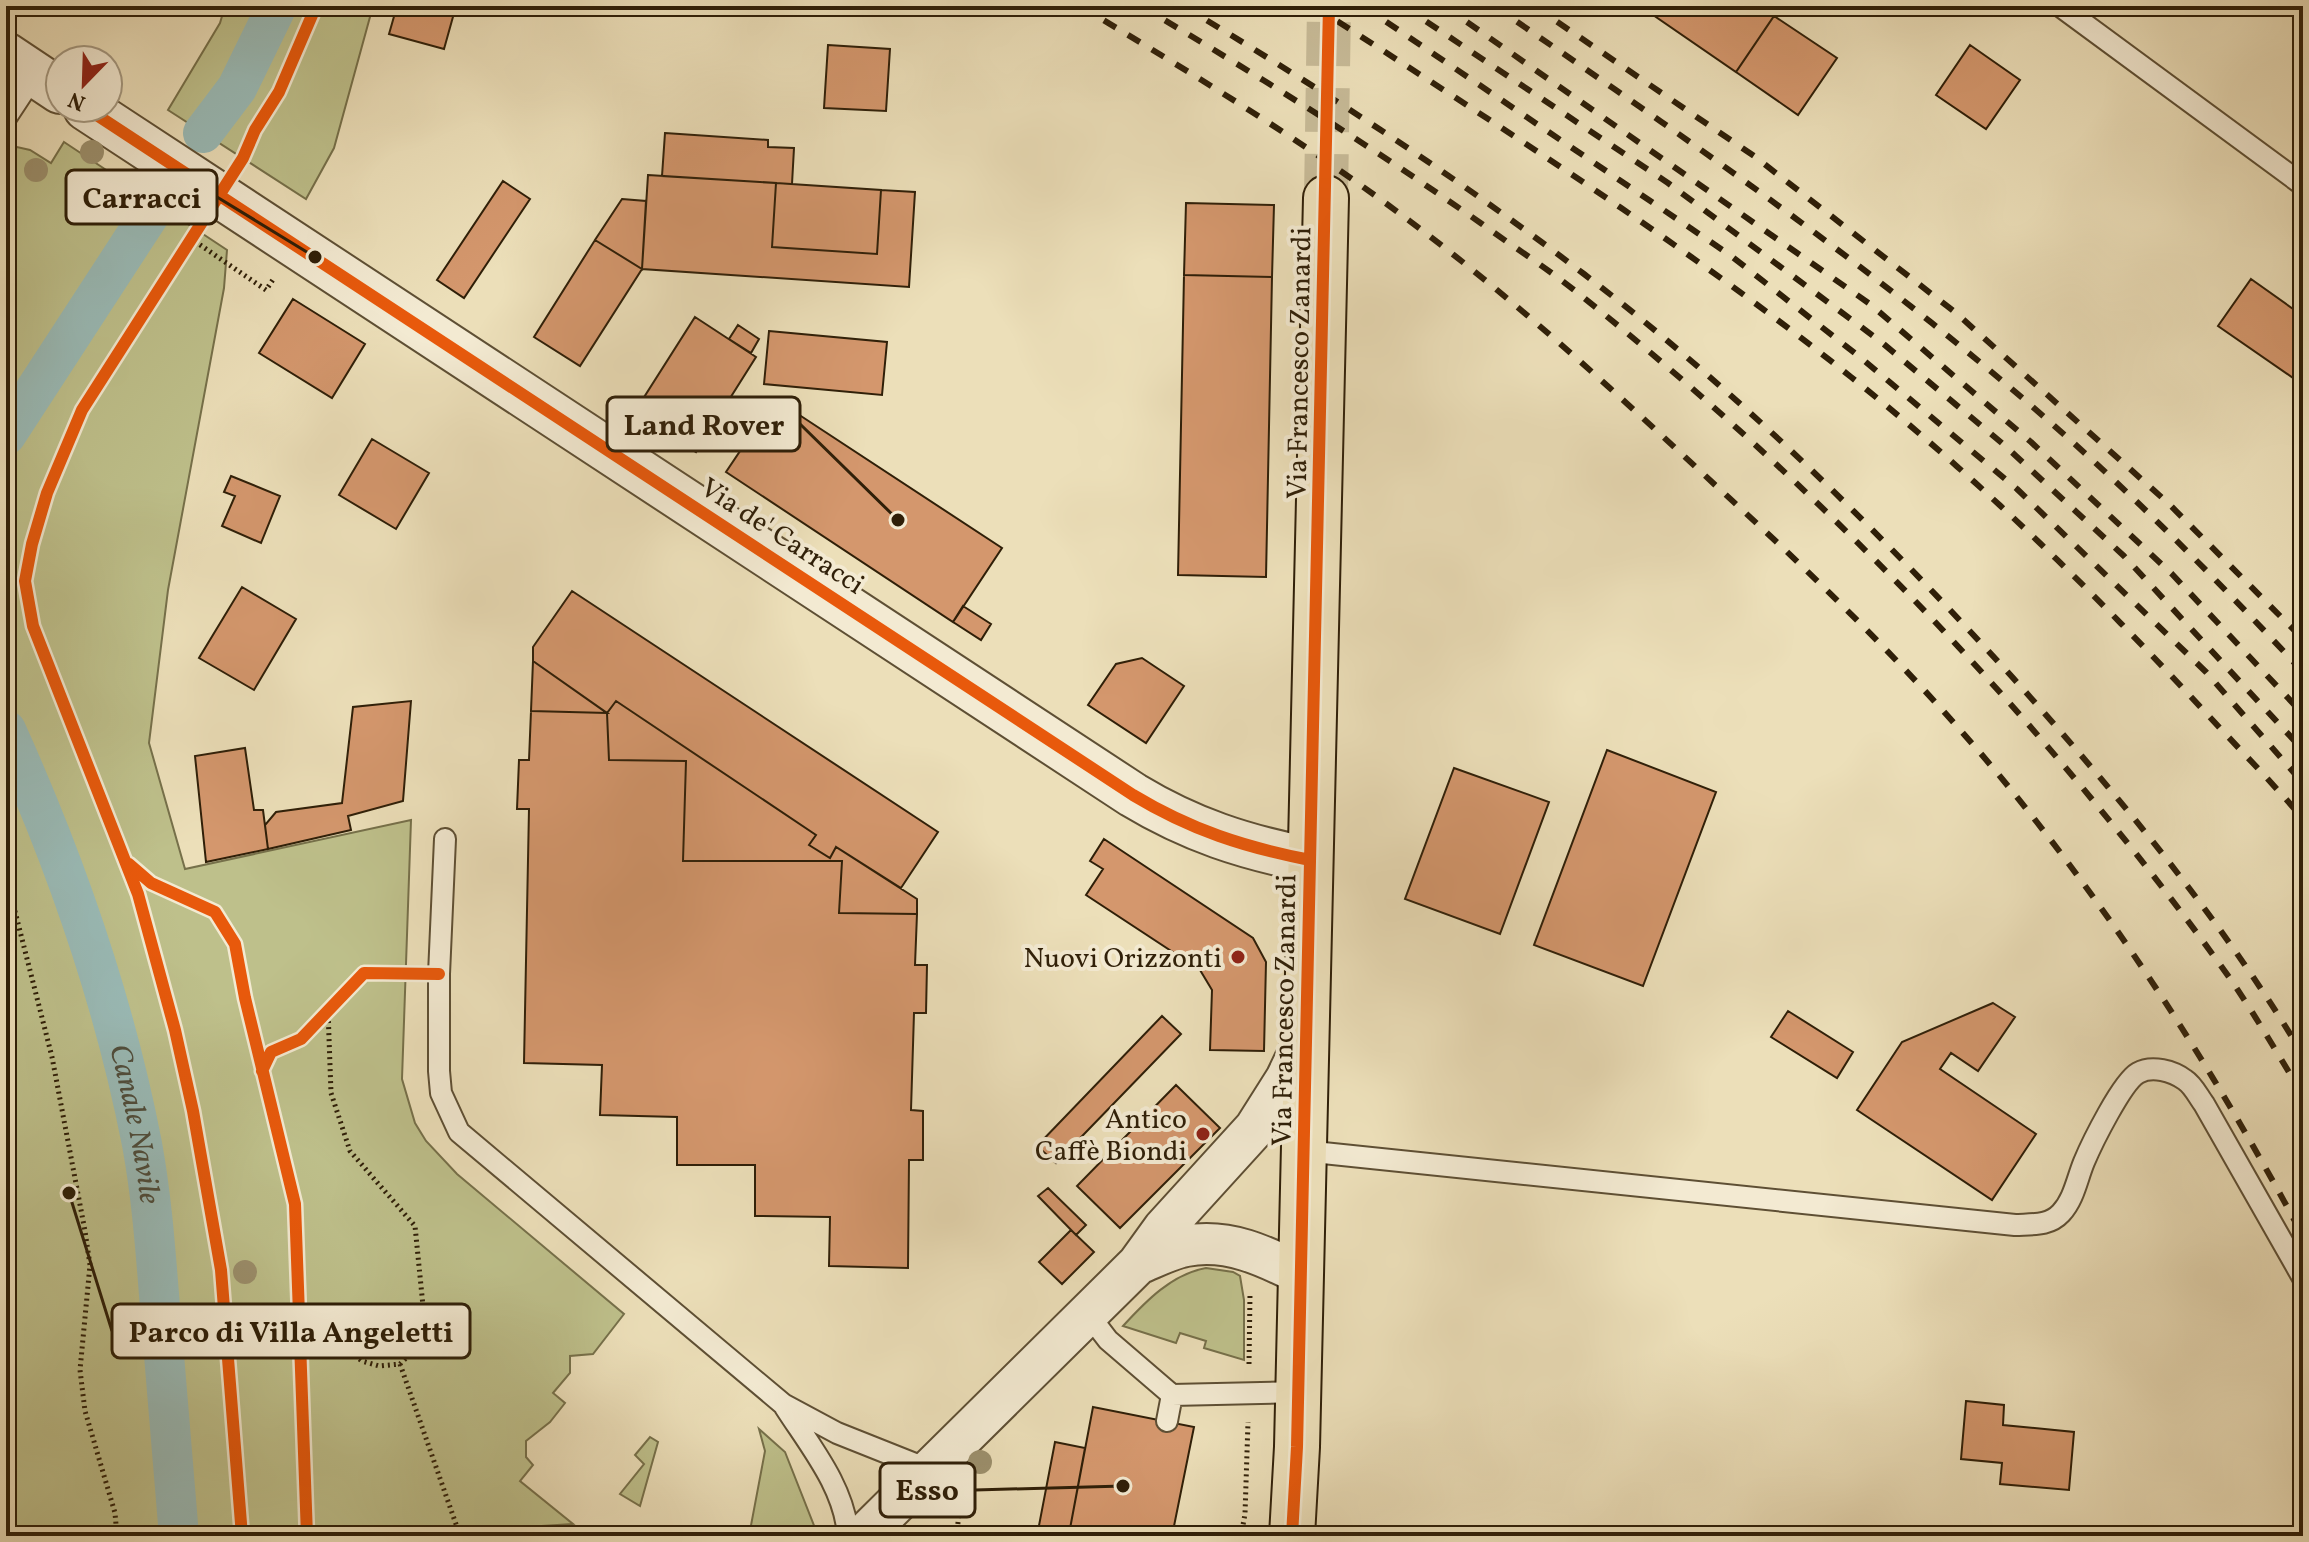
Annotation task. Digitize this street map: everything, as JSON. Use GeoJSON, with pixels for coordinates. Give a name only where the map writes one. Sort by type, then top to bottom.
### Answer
{"type":"FeatureCollection","features":[{"type":"Feature","properties":{"kind":"main road","name":"Via Francesco Zanardi"},"geometry":{"type":"LineString","coordinates":[[1292,1536],[1299,1392],[1326,198]]}},
{"type":"Feature","properties":{"kind":"street","name":"Via de' Carracci"},"geometry":{"type":"LineString","coordinates":[[110,124],[1133,795],[1207,834],[1310,860]]}},
{"type":"Feature","properties":{"kind":"street"},"geometry":{"type":"LineString","coordinates":[[863,1536],[946,1480],[1088,1314],[1138,1264],[1184,1205],[1255,1128],[1286,1079],[1306,1037]]}},
{"type":"Feature","properties":{"kind":"street"},"geometry":{"type":"LineString","coordinates":[[1138,1264],[1185,1246],[1218,1245],[1253,1252],[1301,1274]]}},
{"type":"Feature","properties":{"kind":"lane"},"geometry":{"type":"LineString","coordinates":[[2060,6],[2303,185]]}},
{"type":"Feature","properties":{"kind":"lane"},"geometry":{"type":"LineString","coordinates":[[6,118],[34,73]]}},
{"type":"Feature","properties":{"kind":"lane"},"geometry":{"type":"LineString","coordinates":[[445,839],[439,974],[439,1071],[441,1093],[459,1132],[783,1404],[837,1433],[946,1480]]}},
{"type":"Feature","properties":{"kind":"lane"},"geometry":{"type":"LineString","coordinates":[[1304,1151],[2015,1225],[2048,1223],[2061,1213],[2071,1197],[2084,1161],[2126,1085],[2137,1073],[2169,1071],[2187,1081],[2204,1104],[2303,1278]]}},
{"type":"Feature","properties":{"kind":"lane"},"geometry":{"type":"LineString","coordinates":[[1088,1314],[1108,1340],[1172,1395],[1299,1392]]}},
{"type":"Feature","properties":{"kind":"lane"},"geometry":{"type":"LineString","coordinates":[[1167,1421],[1172,1395]]}},
{"type":"Feature","properties":{"kind":"lane"},"geometry":{"type":"LineString","coordinates":[[783,1404],[830,1477],[847,1518],[848,1536]]}},
{"type":"Feature","properties":{"kind":"path"},"geometry":{"type":"LineString","coordinates":[[182,251],[193,234],[266,290],[275,277]]}},
{"type":"Feature","properties":{"kind":"path"},"geometry":{"type":"LineString","coordinates":[[6,876],[49,1044],[85,1231],[90,1265],[80,1370],[85,1411],[115,1513],[117,1536]]}},
{"type":"Feature","properties":{"kind":"path"},"geometry":{"type":"LineString","coordinates":[[299,1301],[348,1352],[362,1361],[379,1366],[400,1364],[421,1343],[425,1326],[415,1226],[350,1151],[331,1093],[328,1010]]}},
{"type":"Feature","properties":{"kind":"path"},"geometry":{"type":"LineString","coordinates":[[298,1287],[300,1317]]}},
{"type":"Feature","properties":{"kind":"path"},"geometry":{"type":"LineString","coordinates":[[400,1364],[457,1527]]}},
{"type":"Feature","properties":{"kind":"path"},"geometry":{"type":"LineString","coordinates":[[944,1536],[946,1480]]}},
{"type":"Feature","properties":{"kind":"path"},"geometry":{"type":"LineString","coordinates":[[946,1480],[957,1536]]}},
{"type":"Feature","properties":{"kind":"green space"},"geometry":{"type":"Polygon","coordinates":[[[225,6],[373,6],[334,148],[306,199],[168,110],[220,23],[225,6]]]}},
{"type":"Feature","properties":{"kind":"green space"},"geometry":{"type":"Polygon","coordinates":[[[64,142],[227,250],[224,288],[168,590],[149,743],[185,869],[411,820],[402,1079],[415,1123],[426,1141],[457,1174],[624,1314],[593,1354],[570,1356],[570,1373],[553,1393],[565,1403],[550,1422],[526,1441],[526,1457],[533,1465],[520,1481],[573,1524],[478,1530],[458,1536],[6,1536],[6,152],[17,147],[30,150],[51,163],[64,142]]]}},
{"type":"Feature","properties":{"kind":"green space"},"geometry":{"type":"Polygon","coordinates":[[[1206,1268],[1240,1276],[1244,1300],[1244,1360],[1204,1348],[1206,1341],[1180,1333],[1176,1343],[1123,1326],[1171,1282],[1206,1268]]]}},
{"type":"Feature","properties":{"kind":"green space"},"geometry":{"type":"Polygon","coordinates":[[[759,1429],[785,1452],[815,1528],[807,1536],[749,1536],[765,1451],[759,1429]]]}},
{"type":"Feature","properties":{"kind":"green space"},"geometry":{"type":"Polygon","coordinates":[[[650,1437],[658,1442],[640,1506],[620,1494],[644,1464],[635,1455],[650,1437]]]}},
{"type":"Feature","properties":{"kind":"building"},"geometry":{"type":"Polygon","coordinates":[[[84,6],[102,6],[97,14],[84,6]]]}},
{"type":"Feature","properties":{"kind":"building"},"geometry":{"type":"Polygon","coordinates":[[[397,6],[456,6],[444,49],[389,34],[397,6]]]}},
{"type":"Feature","properties":{"kind":"building"},"geometry":{"type":"Polygon","coordinates":[[[1640,6],[1760,6],[1774,16],[1736,72],[1640,6]]]}},
{"type":"Feature","properties":{"kind":"building"},"geometry":{"type":"Polygon","coordinates":[[[1774,16],[1837,58],[1798,115],[1736,72],[1774,16]]]}},
{"type":"Feature","properties":{"kind":"building"},"geometry":{"type":"Polygon","coordinates":[[[828,45],[890,49],[886,111],[824,108],[828,45]]]}},
{"type":"Feature","properties":{"kind":"building"},"geometry":{"type":"Polygon","coordinates":[[[1970,45],[2020,80],[1986,129],[1936,95],[1970,45]]]}},
{"type":"Feature","properties":{"kind":"building"},"geometry":{"type":"Polygon","coordinates":[[[665,133],[768,140],[768,147],[794,148],[792,184],[662,176],[665,133]]]}},
{"type":"Feature","properties":{"kind":"building"},"geometry":{"type":"Polygon","coordinates":[[[648,175],[776,183],[772,247],[877,254],[881,190],[915,192],[909,287],[642,269],[648,175]]]}},
{"type":"Feature","properties":{"kind":"building"},"geometry":{"type":"Polygon","coordinates":[[[503,181],[530,199],[464,298],[437,280],[503,181]]]}},
{"type":"Feature","properties":{"kind":"building"},"geometry":{"type":"Polygon","coordinates":[[[776,183],[881,190],[877,254],[772,247],[776,183]]]}},
{"type":"Feature","properties":{"kind":"building"},"geometry":{"type":"Polygon","coordinates":[[[622,199],[646,201],[642,269],[595,240],[622,199]]]}},
{"type":"Feature","properties":{"kind":"building"},"geometry":{"type":"Polygon","coordinates":[[[1186,203],[1274,205],[1272,277],[1184,275],[1186,203]]]}},
{"type":"Feature","properties":{"kind":"building"},"geometry":{"type":"Polygon","coordinates":[[[595,240],[642,269],[580,366],[534,337],[595,240]]]}},
{"type":"Feature","properties":{"kind":"building"},"geometry":{"type":"Polygon","coordinates":[[[1184,275],[1272,277],[1266,577],[1178,575],[1184,275]]]}},
{"type":"Feature","properties":{"kind":"building"},"geometry":{"type":"Polygon","coordinates":[[[2251,279],[2303,316],[2303,370],[2296,380],[2218,326],[2251,279]]]}},
{"type":"Feature","properties":{"kind":"building"},"geometry":{"type":"Polygon","coordinates":[[[293,299],[365,344],[332,398],[259,353],[293,299]]]}},
{"type":"Feature","properties":{"kind":"building"},"geometry":{"type":"Polygon","coordinates":[[[695,317],[756,357],[696,452],[634,413],[695,317]]]}},
{"type":"Feature","properties":{"kind":"building"},"geometry":{"type":"Polygon","coordinates":[[[738,325],[759,339],[751,353],[729,339],[738,325]]]}},
{"type":"Feature","properties":{"kind":"building"},"geometry":{"type":"Polygon","coordinates":[[[769,331],[887,342],[882,395],[764,384],[769,331]]]}},
{"type":"Feature","properties":{"kind":"building"},"geometry":{"type":"Polygon","coordinates":[[[775,399],[1002,548],[953,622],[726,472],[775,399]]]}},
{"type":"Feature","properties":{"kind":"building"},"geometry":{"type":"Polygon","coordinates":[[[372,439],[429,473],[396,529],[339,495],[372,439]]]}},
{"type":"Feature","properties":{"kind":"building"},"geometry":{"type":"Polygon","coordinates":[[[231,476],[280,496],[261,543],[222,526],[235,496],[224,492],[231,476]]]}},
{"type":"Feature","properties":{"kind":"building"},"geometry":{"type":"Polygon","coordinates":[[[242,587],[296,619],[254,690],[199,658],[242,587]]]}},
{"type":"Feature","properties":{"kind":"building"},"geometry":{"type":"Polygon","coordinates":[[[572,591],[938,832],[901,888],[836,847],[830,858],[809,845],[816,835],[616,701],[607,713],[533,661],[533,647],[572,591]]]}},
{"type":"Feature","properties":{"kind":"building"},"geometry":{"type":"Polygon","coordinates":[[[963,606],[991,624],[981,640],[953,622],[963,606]]]}},
{"type":"Feature","properties":{"kind":"building"},"geometry":{"type":"Polygon","coordinates":[[[1142,658],[1184,686],[1146,743],[1088,705],[1116,664],[1142,658]]]}},
{"type":"Feature","properties":{"kind":"building"},"geometry":{"type":"Polygon","coordinates":[[[533,661],[607,713],[531,711],[533,661]]]}},
{"type":"Feature","properties":{"kind":"building"},"geometry":{"type":"Polygon","coordinates":[[[411,701],[403,801],[348,816],[351,830],[268,849],[265,825],[276,812],[342,803],[353,707],[411,701]]]}},
{"type":"Feature","properties":{"kind":"building"},"geometry":{"type":"Polygon","coordinates":[[[616,701],[816,835],[809,845],[830,858],[836,847],[917,899],[917,914],[839,913],[842,861],[683,861],[686,761],[609,760],[607,713],[616,701]]]}},
{"type":"Feature","properties":{"kind":"building"},"geometry":{"type":"Polygon","coordinates":[[[531,711],[607,713],[609,760],[686,761],[683,861],[842,861],[839,913],[917,914],[915,965],[927,965],[926,1013],[914,1013],[911,1110],[923,1111],[923,1160],[909,1160],[908,1268],[829,1266],[830,1217],[755,1216],[755,1165],[677,1165],[677,1117],[600,1115],[602,1065],[524,1063],[529,809],[517,809],[519,760],[529,760],[531,711]]]}},
{"type":"Feature","properties":{"kind":"building"},"geometry":{"type":"Polygon","coordinates":[[[245,748],[254,810],[263,810],[268,849],[206,862],[195,756],[245,748]]]}},
{"type":"Feature","properties":{"kind":"building"},"geometry":{"type":"Polygon","coordinates":[[[1607,750],[1716,792],[1643,986],[1534,945],[1607,750]]]}},
{"type":"Feature","properties":{"kind":"building"},"geometry":{"type":"Polygon","coordinates":[[[1454,768],[1549,802],[1500,934],[1405,899],[1454,768]]]}},
{"type":"Feature","properties":{"kind":"building"},"geometry":{"type":"Polygon","coordinates":[[[1104,839],[1253,938],[1266,962],[1264,1051],[1210,1050],[1212,990],[1200,970],[1086,895],[1103,869],[1090,861],[1104,839]]]}},
{"type":"Feature","properties":{"kind":"building"},"geometry":{"type":"Polygon","coordinates":[[[1993,1003],[2015,1017],[1978,1071],[1951,1053],[1940,1069],[2036,1134],[1992,1200],[1857,1110],[1902,1042],[1993,1003]]]}},
{"type":"Feature","properties":{"kind":"building"},"geometry":{"type":"Polygon","coordinates":[[[1788,1011],[1853,1052],[1837,1078],[1771,1037],[1788,1011]]]}},
{"type":"Feature","properties":{"kind":"building"},"geometry":{"type":"Polygon","coordinates":[[[1162,1016],[1181,1034],[1056,1163],[1037,1146],[1162,1016]]]}},
{"type":"Feature","properties":{"kind":"building"},"geometry":{"type":"Polygon","coordinates":[[[1176,1085],[1220,1128],[1120,1228],[1077,1186],[1176,1085]]]}},
{"type":"Feature","properties":{"kind":"building"},"geometry":{"type":"Polygon","coordinates":[[[1048,1188],[1086,1225],[1076,1235],[1038,1196],[1048,1188]]]}},
{"type":"Feature","properties":{"kind":"building"},"geometry":{"type":"Polygon","coordinates":[[[1071,1230],[1094,1252],[1062,1284],[1039,1262],[1071,1230]]]}},
{"type":"Feature","properties":{"kind":"building"},"geometry":{"type":"Polygon","coordinates":[[[1966,1401],[2004,1405],[2003,1425],[2074,1432],[2069,1490],[2000,1484],[2002,1463],[1961,1459],[1966,1401]]]}},
{"type":"Feature","properties":{"kind":"building"},"geometry":{"type":"Polygon","coordinates":[[[1093,1407],[1194,1427],[1172,1536],[1069,1534],[1093,1407]]]}},
{"type":"Feature","properties":{"kind":"building"},"geometry":{"type":"Polygon","coordinates":[[[1055,1442],[1085,1448],[1069,1534],[1037,1536],[1055,1442]]]}},
{"type":"Feature","properties":{"kind":"waterway","name":"Canale Navile"},"geometry":{"type":"LineString","coordinates":[[203,133],[237,88],[277,6]]}},
{"type":"Feature","properties":{"kind":"waterway","name":"Canale Navile"},"geometry":{"type":"LineString","coordinates":[[6,435],[157,203]]}},
{"type":"Feature","properties":{"kind":"waterway","name":"Canale Navile"},"geometry":{"type":"LineString","coordinates":[[6,730],[68,881],[102,985],[131,1090],[152,1218],[179,1536]]}},
{"type":"Feature","properties":{"kind":"tunnel"},"geometry":{"type":"LineString","coordinates":[[1326,198],[1329,6]]}},
{"type":"Feature","properties":{"kind":"railway"},"geometry":{"type":"LineString","coordinates":[[1080,6],[1282,131],[1440,244],[1599,378],[1882,645],[1999,775],[2110,920],[2211,1075],[2303,1236]]}},
{"type":"Feature","properties":{"kind":"railway"},"geometry":{"type":"LineString","coordinates":[[1141,6],[1356,139],[1540,264],[1663,363],[1750,440],[1917,603],[2074,777],[2216,959],[2303,1095]]}},
{"type":"Feature","properties":{"kind":"railway"},"geometry":{"type":"LineString","coordinates":[[1183,6],[1387,134],[1536,238],[1642,320],[1808,467],[1964,625],[2092,768],[2204,908],[2303,1055]]}},
{"type":"Feature","properties":{"kind":"railway"},"geometry":{"type":"LineString","coordinates":[[1314,6],[1654,231],[1851,377],[1991,497],[2079,582],[2165,669],[2303,819]]}},
{"type":"Feature","properties":{"kind":"railway"},"geometry":{"type":"LineString","coordinates":[[1363,6],[1730,255],[1861,358],[2017,489],[2206,672],[2303,783]]}},
{"type":"Feature","properties":{"kind":"railway"},"geometry":{"type":"LineString","coordinates":[[1403,6],[1668,183],[1880,341],[2003,444],[2124,556],[2303,750]]}},
{"type":"Feature","properties":{"kind":"railway"},"geometry":{"type":"LineString","coordinates":[[1444,6],[1870,304],[2031,442],[2172,574],[2303,714]]}},
{"type":"Feature","properties":{"kind":"railway"},"geometry":{"type":"LineString","coordinates":[[1494,6],[1778,206],[1984,366],[2148,512],[2303,672]]}},
{"type":"Feature","properties":{"kind":"railway"},"geometry":{"type":"LineString","coordinates":[[1534,6],[1754,156],[1956,313],[2168,503],[2303,639]]}},
{"type":"Feature","properties":{"kind":"cycle path"},"geometry":{"type":"LineString","coordinates":[[242,1536],[221,1270],[193,1111],[175,1030],[138,894],[33,626],[25,581],[47,493],[82,410],[243,158],[255,130],[279,92],[316,6]]}},
{"type":"Feature","properties":{"kind":"cycle path"},"geometry":{"type":"LineString","coordinates":[[1292,1536],[1297,1447],[1329,6]]}},
{"type":"Feature","properties":{"kind":"cycle path"},"geometry":{"type":"LineString","coordinates":[[110,124],[1133,795],[1218,836],[1310,860]]}},
{"type":"Feature","properties":{"kind":"cycle path"},"geometry":{"type":"LineString","coordinates":[[129,864],[151,883],[215,912],[235,944],[295,1204],[307,1536]]}},
{"type":"Feature","properties":{"kind":"cycle path"},"geometry":{"type":"LineString","coordinates":[[262,1071],[271,1052],[301,1039],[364,973],[439,974]]}},
{"type":"Feature","properties":{"kind":"place","name":"Carracci"},"geometry":{"type":"Point","coordinates":[315,257]}},
{"type":"Feature","properties":{"kind":"place","name":"Land Rover"},"geometry":{"type":"Point","coordinates":[898,520]}},
{"type":"Feature","properties":{"kind":"place","name":"Nuovi Orizzonti"},"geometry":{"type":"Point","coordinates":[1238,957]}},
{"type":"Feature","properties":{"kind":"place","name":"Antico Caffè Biondi"},"geometry":{"type":"Point","coordinates":[1203,1134]}},
{"type":"Feature","properties":{"kind":"place","name":"Parco di Villa Angeletti"},"geometry":{"type":"Point","coordinates":[69,1193]}},
{"type":"Feature","properties":{"kind":"place","name":"Esso"},"geometry":{"type":"Point","coordinates":[1123,1486]}}]}
